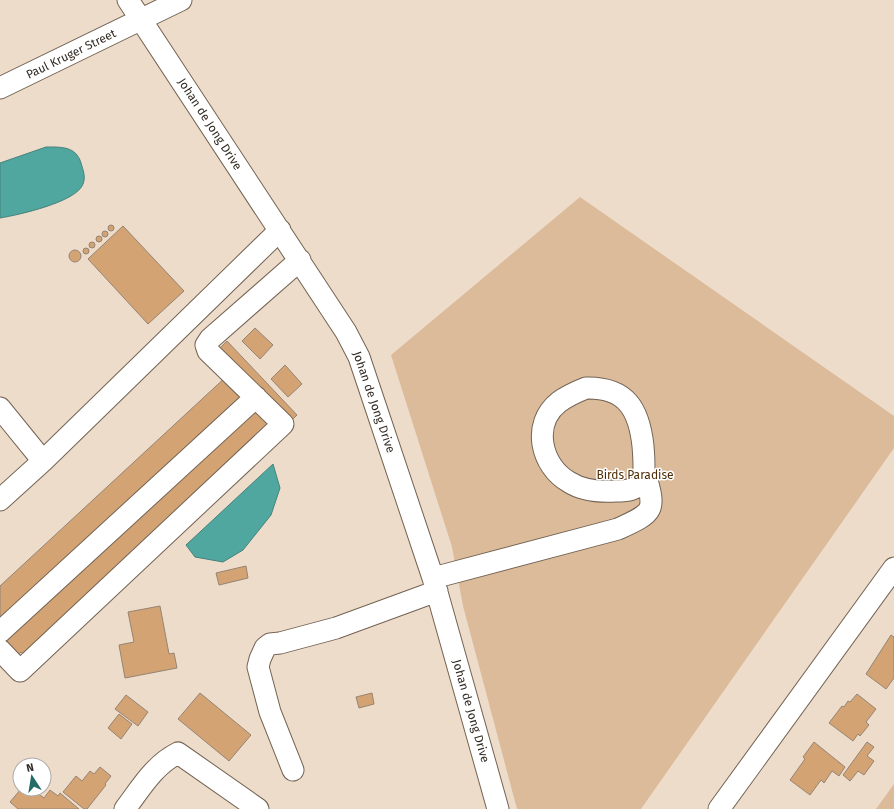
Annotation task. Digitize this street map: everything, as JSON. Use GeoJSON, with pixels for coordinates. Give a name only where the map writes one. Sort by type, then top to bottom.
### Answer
{"type":"FeatureCollection","features":[{"type":"Feature","properties":{"kind":"street","name":"Johan de Jong Drive"},"geometry":{"type":"LineString","coordinates":[[128,0],[300,260],[346,332],[359,356],[435,585],[498,809]]}},
{"type":"Feature","properties":{"kind":"street","name":"Paul Kruger Street"},"geometry":{"type":"LineString","coordinates":[[0,88],[181,0]]}},
{"type":"Feature","properties":{"kind":"street"},"geometry":{"type":"LineString","coordinates":[[0,500],[43,461],[280,230]]}},
{"type":"Feature","properties":{"kind":"street"},"geometry":{"type":"LineString","coordinates":[[0,650],[20,671],[283,424],[208,351],[206,345],[210,339],[300,260]]}},
{"type":"Feature","properties":{"kind":"street"},"geometry":{"type":"LineString","coordinates":[[293,770],[270,712],[258,667],[265,648],[270,644],[280,643],[336,628],[435,585],[618,529],[646,515],[650,510],[652,503],[645,473],[639,421],[632,406],[621,396],[611,391],[598,388],[586,388],[572,394],[558,403],[549,413],[544,426],[542,437],[545,454],[556,473],[569,482],[582,488],[603,492],[629,490],[640,485],[645,473]]}},
{"type":"Feature","properties":{"kind":"street"},"geometry":{"type":"LineString","coordinates":[[0,632],[256,397]]}},
{"type":"Feature","properties":{"kind":"street"},"geometry":{"type":"LineString","coordinates":[[0,408],[43,461]]}},
{"type":"Feature","properties":{"kind":"street"},"geometry":{"type":"LineString","coordinates":[[719,809],[894,568]]}},
{"type":"Feature","properties":{"kind":"street"},"geometry":{"type":"LineString","coordinates":[[125,809],[154,769],[168,758],[178,753],[258,809]]}},
{"type":"Feature","properties":{"kind":"green space","name":"Birds Paradise"},"geometry":{"type":"Polygon","coordinates":[[[580,197],[894,416],[894,448],[641,809],[517,809],[463,606],[452,547],[391,355],[580,197]]]}},
{"type":"Feature","properties":{"kind":"green space"},"geometry":{"type":"Polygon","coordinates":[[[894,784],[894,809],[876,809],[894,784]]]}},
{"type":"Feature","properties":{"kind":"water"},"geometry":{"type":"Polygon","coordinates":[[[46,147],[57,147],[72,150],[76,153],[79,157],[83,171],[83,184],[78,191],[59,202],[33,211],[0,218],[0,163],[46,147]]]}},
{"type":"Feature","properties":{"kind":"water"},"geometry":{"type":"Polygon","coordinates":[[[273,464],[280,488],[271,515],[243,550],[223,562],[195,557],[186,545],[273,464]]]}},
{"type":"Feature","properties":{"kind":"building"},"geometry":{"type":"Polygon","coordinates":[[[111,225],[114,228],[111,231],[108,228],[111,225]]]}},
{"type":"Feature","properties":{"kind":"building"},"geometry":{"type":"Polygon","coordinates":[[[123,226],[184,291],[148,324],[88,259],[123,226]]]}},
{"type":"Feature","properties":{"kind":"building"},"geometry":{"type":"Polygon","coordinates":[[[105,231],[108,234],[105,237],[102,234],[105,231]]]}},
{"type":"Feature","properties":{"kind":"building"},"geometry":{"type":"Polygon","coordinates":[[[99,236],[102,239],[99,242],[96,239],[99,236]]]}},
{"type":"Feature","properties":{"kind":"building"},"geometry":{"type":"Polygon","coordinates":[[[92,242],[95,245],[92,248],[89,245],[92,242]]]}},
{"type":"Feature","properties":{"kind":"building"},"geometry":{"type":"Polygon","coordinates":[[[86,248],[89,251],[86,254],[83,251],[86,248]]]}},
{"type":"Feature","properties":{"kind":"building"},"geometry":{"type":"Polygon","coordinates":[[[77,250],[80,251],[80,261],[73,262],[70,261],[69,254],[70,251],[77,250]]]}},
{"type":"Feature","properties":{"kind":"building"},"geometry":{"type":"Polygon","coordinates":[[[255,328],[273,345],[260,359],[242,341],[255,328]]]}},
{"type":"Feature","properties":{"kind":"building"},"geometry":{"type":"Polygon","coordinates":[[[227,341],[297,415],[291,421],[220,348],[227,341]]]}},
{"type":"Feature","properties":{"kind":"building"},"geometry":{"type":"Polygon","coordinates":[[[285,365],[302,384],[288,397],[271,379],[285,365]]]}},
{"type":"Feature","properties":{"kind":"building"},"geometry":{"type":"Polygon","coordinates":[[[228,375],[247,397],[0,626],[0,586],[228,375]]]}},
{"type":"Feature","properties":{"kind":"building"},"geometry":{"type":"Polygon","coordinates":[[[254,405],[274,426],[26,656],[21,652],[16,657],[0,641],[254,405]]]}},
{"type":"Feature","properties":{"kind":"building"},"geometry":{"type":"Polygon","coordinates":[[[246,566],[248,578],[219,585],[216,573],[246,566]]]}},
{"type":"Feature","properties":{"kind":"building"},"geometry":{"type":"Polygon","coordinates":[[[160,606],[169,654],[174,653],[177,668],[125,678],[119,645],[134,642],[128,612],[160,606]]]}},
{"type":"Feature","properties":{"kind":"building"},"geometry":{"type":"Polygon","coordinates":[[[891,635],[894,637],[894,678],[886,689],[866,674],[891,635]]]}},
{"type":"Feature","properties":{"kind":"building"},"geometry":{"type":"Polygon","coordinates":[[[200,693],[251,735],[229,761],[178,719],[200,693]]]}},
{"type":"Feature","properties":{"kind":"building"},"geometry":{"type":"Polygon","coordinates":[[[372,693],[374,704],[359,708],[356,697],[372,693]]]}},
{"type":"Feature","properties":{"kind":"building"},"geometry":{"type":"Polygon","coordinates":[[[857,694],[876,709],[866,722],[869,725],[860,736],[858,734],[853,741],[829,723],[842,706],[844,707],[848,701],[850,702],[857,694]]]}},
{"type":"Feature","properties":{"kind":"building"},"geometry":{"type":"Polygon","coordinates":[[[126,695],[148,712],[138,726],[115,709],[126,695]]]}},
{"type":"Feature","properties":{"kind":"building"},"geometry":{"type":"Polygon","coordinates":[[[119,714],[132,724],[121,739],[108,728],[119,714]]]}},
{"type":"Feature","properties":{"kind":"building"},"geometry":{"type":"Polygon","coordinates":[[[814,742],[845,767],[839,776],[832,771],[824,783],[821,780],[810,795],[790,780],[805,759],[803,757],[814,742]]]}},
{"type":"Feature","properties":{"kind":"building"},"geometry":{"type":"Polygon","coordinates":[[[867,742],[874,747],[867,756],[874,761],[864,775],[858,771],[850,781],[843,775],[867,742]]]}},
{"type":"Feature","properties":{"kind":"building"},"geometry":{"type":"Polygon","coordinates":[[[100,767],[111,776],[105,784],[106,785],[87,809],[84,809],[63,792],[76,776],[82,781],[90,771],[94,774],[100,767]]]}},
{"type":"Feature","properties":{"kind":"building"},"geometry":{"type":"Polygon","coordinates":[[[52,792],[58,796],[60,793],[79,809],[18,809],[10,802],[14,797],[52,797],[52,792]]]}}]}
